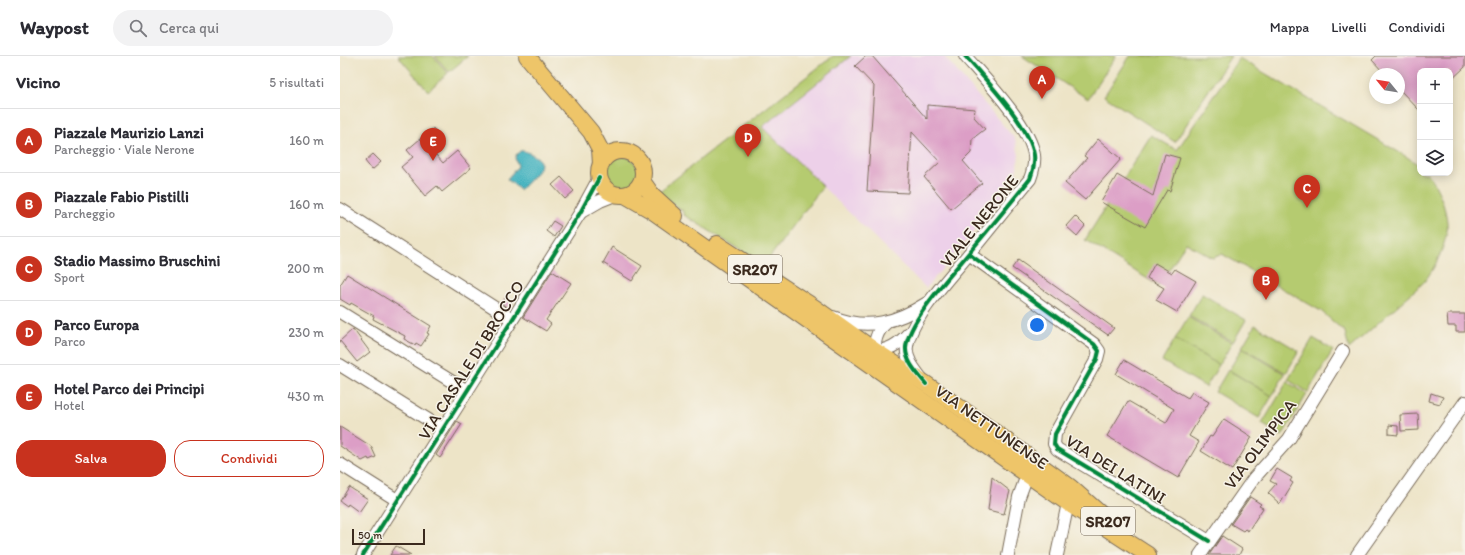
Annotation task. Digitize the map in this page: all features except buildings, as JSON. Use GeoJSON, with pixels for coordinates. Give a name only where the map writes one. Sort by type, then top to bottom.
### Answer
{"type":"FeatureCollection","features":[{"type":"Feature","properties":{"kind":"main road"},"geometry":{"type":"LineString","coordinates":[[527,56],[591,132],[600,149],[600,171]]}},
{"type":"Feature","properties":{"kind":"main road"},"geometry":{"type":"LineString","coordinates":[[591,132],[622,151],[635,155],[640,160],[644,174],[642,180],[636,190],[620,195]]}},
{"type":"Feature","properties":{"kind":"main road"},"geometry":{"type":"LineString","coordinates":[[600,171],[609,154],[622,151]]}},
{"type":"Feature","properties":{"kind":"main road","name":"VIA NETTUNENSE"},"geometry":{"type":"LineString","coordinates":[[600,171],[605,189],[651,210],[850,351],[1030,468],[1145,553]]}},
{"type":"Feature","properties":{"kind":"main road","name":"VIA NETTUNENSE"},"geometry":{"type":"LineString","coordinates":[[642,180],[652,195],[680,220],[816,308],[875,351],[926,384],[1030,468]]}},
{"type":"Feature","properties":{"kind":"street","name":"VIALE NERONE"},"geometry":{"type":"LineString","coordinates":[[850,351],[875,351],[893,347],[904,339],[913,328],[930,301],[1030,179],[1034,166],[1034,155],[1031,144],[1017,118],[965,56]]}},
{"type":"Feature","properties":{"kind":"street","name":"VIA CASALE DI BROCCO"},"geometry":{"type":"LineString","coordinates":[[363,555],[580,212],[600,171]]}},
{"type":"Feature","properties":{"kind":"street","name":"VIA CASALE DI BROCCO"},"geometry":{"type":"LineString","coordinates":[[580,212],[600,201],[620,195]]}},
{"type":"Feature","properties":{"kind":"street"},"geometry":{"type":"LineString","coordinates":[[340,209],[512,319]]}},
{"type":"Feature","properties":{"kind":"street","name":"VIA DEI LATINI"},"geometry":{"type":"LineString","coordinates":[[969,254],[1088,340],[1098,349],[1098,359],[1055,434],[1054,444],[1057,449],[1210,541]]}},
{"type":"Feature","properties":{"kind":"street","name":"VIALE NERONE"},"geometry":{"type":"LineString","coordinates":[[816,308],[834,317],[851,322],[877,324],[905,316],[930,301]]}},
{"type":"Feature","properties":{"kind":"street"},"geometry":{"type":"LineString","coordinates":[[340,312],[467,391]]}},
{"type":"Feature","properties":{"kind":"street"},"geometry":{"type":"LineString","coordinates":[[884,374],[878,364],[875,351],[878,332],[887,322]]}},
{"type":"Feature","properties":{"kind":"street","name":"VIALE NERONE"},"geometry":{"type":"LineString","coordinates":[[913,328],[907,345],[907,356],[912,367],[926,384]]}},
{"type":"Feature","properties":{"kind":"street","name":"VIA OLIMPICA"},"geometry":{"type":"LineString","coordinates":[[1200,555],[1254,478],[1293,433],[1343,351]]}},
{"type":"Feature","properties":{"kind":"street"},"geometry":{"type":"LineString","coordinates":[[340,365],[443,429]]}},
{"type":"Feature","properties":{"kind":"street"},"geometry":{"type":"LineString","coordinates":[[1357,555],[1465,402]]}},
{"type":"Feature","properties":{"kind":"street"},"geometry":{"type":"LineString","coordinates":[[340,464],[398,500]]}},
{"type":"Feature","properties":{"kind":"street"},"geometry":{"type":"LineString","coordinates":[[1008,555],[1019,497],[1030,468]]}},
{"type":"Feature","properties":{"kind":"street"},"geometry":{"type":"LineString","coordinates":[[1057,555],[1071,497]]}},
{"type":"Feature","properties":{"kind":"shaded area"},"geometry":{"type":"Polygon","coordinates":[[[851,56],[944,56],[1015,139],[1019,155],[1016,173],[1008,191],[926,288],[762,127],[851,56]]]}},
{"type":"Feature","properties":{"kind":"green space"},"geometry":{"type":"Polygon","coordinates":[[[398,56],[433,56],[448,73],[428,91],[398,56]]]}},
{"type":"Feature","properties":{"kind":"green space"},"geometry":{"type":"Polygon","coordinates":[[[435,56],[468,56],[449,72],[435,56]]]}},
{"type":"Feature","properties":{"kind":"green space"},"geometry":{"type":"Polygon","coordinates":[[[833,56],[851,56],[762,127],[823,186],[764,265],[684,215],[682,210],[657,193],[833,56]]]}},
{"type":"Feature","properties":{"kind":"green space"},"geometry":{"type":"Polygon","coordinates":[[[1022,56],[1116,56],[1088,99],[1022,56]]]}},
{"type":"Feature","properties":{"kind":"green space"},"geometry":{"type":"Polygon","coordinates":[[[1130,56],[1231,56],[1175,142],[1104,96],[1130,56]]]}},
{"type":"Feature","properties":{"kind":"green space"},"geometry":{"type":"Polygon","coordinates":[[[1239,58],[1417,164],[1417,176],[1429,176],[1439,192],[1446,217],[1446,238],[1432,271],[1424,282],[1349,349],[1345,332],[1321,311],[1222,254],[1213,258],[1186,243],[1159,286],[1085,240],[1151,135],[1177,150],[1239,58]]]}},
{"type":"Feature","properties":{"kind":"green space"},"geometry":{"type":"Polygon","coordinates":[[[618,156],[624,156],[628,157],[635,163],[638,173],[637,180],[631,187],[624,190],[618,190],[614,189],[607,183],[604,176],[604,170],[605,166],[611,159],[618,156]]]}},
{"type":"Feature","properties":{"kind":"green space"},"geometry":{"type":"Polygon","coordinates":[[[1202,294],[1246,320],[1233,342],[1189,316],[1202,294]]]}},
{"type":"Feature","properties":{"kind":"green space"},"geometry":{"type":"Polygon","coordinates":[[[1188,317],[1232,343],[1219,365],[1175,339],[1188,317]]]}},
{"type":"Feature","properties":{"kind":"green space"},"geometry":{"type":"Polygon","coordinates":[[[1255,325],[1299,351],[1286,373],[1242,347],[1255,325]]]}},
{"type":"Feature","properties":{"kind":"green space"},"geometry":{"type":"Polygon","coordinates":[[[1313,338],[1333,350],[1308,392],[1288,380],[1313,338]]]}},
{"type":"Feature","properties":{"kind":"green space"},"geometry":{"type":"Polygon","coordinates":[[[1175,339],[1219,365],[1206,387],[1162,361],[1175,339]]]}},
{"type":"Feature","properties":{"kind":"green space"},"geometry":{"type":"Polygon","coordinates":[[[1242,348],[1285,374],[1272,396],[1229,370],[1242,348]]]}},
{"type":"Feature","properties":{"kind":"green space"},"geometry":{"type":"Polygon","coordinates":[[[1228,370],[1272,396],[1259,418],[1215,392],[1228,370]]]}},
{"type":"Feature","properties":{"kind":"green space"},"geometry":{"type":"Polygon","coordinates":[[[1287,382],[1307,394],[1282,436],[1262,424],[1287,382]]]}},
{"type":"Feature","properties":{"kind":"water"},"geometry":{"type":"Polygon","coordinates":[[[520,151],[527,152],[538,158],[541,164],[535,174],[520,190],[507,179],[518,166],[515,158],[520,151]]]}},
{"type":"Feature","properties":{"kind":"cycle path"},"geometry":{"type":"LineString","coordinates":[[926,384],[912,367],[907,357],[906,347],[909,336],[922,311],[932,298],[1030,179],[1034,164],[1034,155],[1031,143],[1016,117],[1006,103],[965,56]]}},
{"type":"Feature","properties":{"kind":"cycle path"},"geometry":{"type":"LineString","coordinates":[[363,555],[580,213],[599,178]]}},
{"type":"Feature","properties":{"kind":"cycle path"},"geometry":{"type":"LineString","coordinates":[[969,254],[1094,344],[1099,351],[1097,359],[1055,434],[1054,444],[1057,449],[1209,541]]}},
{"type":"Feature","properties":{"kind":"place","name":"Piazzale Maurizio Lanzi"},"geometry":{"type":"Point","coordinates":[1042,99]}},
{"type":"Feature","properties":{"kind":"place","name":"Parco Europa"},"geometry":{"type":"Point","coordinates":[748,157]}},
{"type":"Feature","properties":{"kind":"place","name":"Hotel Parco dei Principi"},"geometry":{"type":"Point","coordinates":[433,161]}},
{"type":"Feature","properties":{"kind":"place","name":"Stadio Massimo Bruschini"},"geometry":{"type":"Point","coordinates":[1307,208]}},
{"type":"Feature","properties":{"kind":"place","name":"Piazzale Fabio Pistilli"},"geometry":{"type":"Point","coordinates":[1266,300]}}]}
